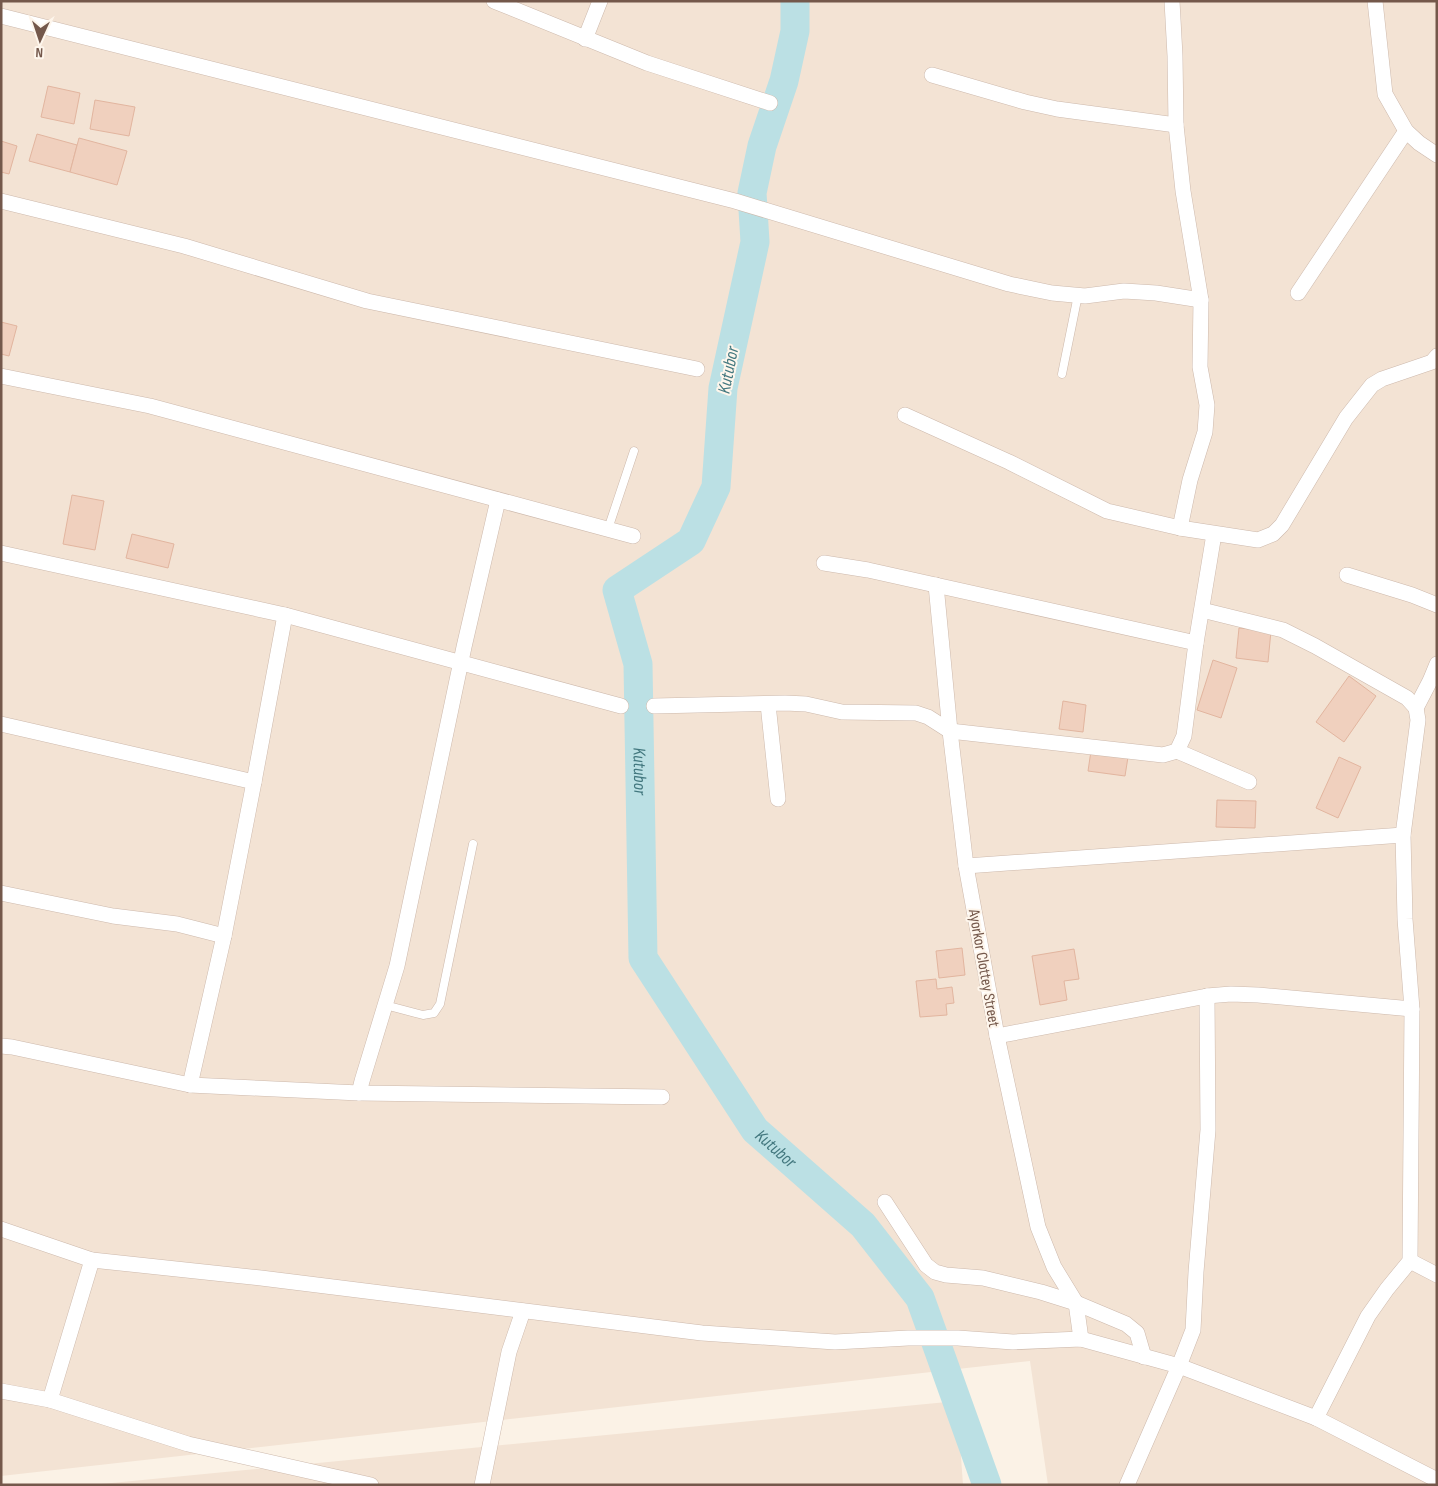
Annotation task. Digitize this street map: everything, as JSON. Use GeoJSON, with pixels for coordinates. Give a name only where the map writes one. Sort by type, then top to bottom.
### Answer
{"type":"FeatureCollection","features":[{"type":"Feature","properties":{"kind":"street"},"geometry":{"type":"LineString","coordinates":[[494,1],[660,68],[770,103]]}},
{"type":"Feature","properties":{"kind":"street"},"geometry":{"type":"LineString","coordinates":[[585,39],[600,1]]}},
{"type":"Feature","properties":{"kind":"street"},"geometry":{"type":"LineString","coordinates":[[1172,1],[1176,125],[1183,191],[1201,300],[1200,366],[1206,405],[1205,432],[1190,480],[1180,528]]}},
{"type":"Feature","properties":{"kind":"street"},"geometry":{"type":"LineString","coordinates":[[1375,1],[1385,94],[1406,131],[1419,143],[1437,155]]}},
{"type":"Feature","properties":{"kind":"street"},"geometry":{"type":"LineString","coordinates":[[1,16],[735,202],[1009,284],[1052,293],[1085,296],[1124,291],[1156,293],[1201,300]]}},
{"type":"Feature","properties":{"kind":"street"},"geometry":{"type":"LineString","coordinates":[[932,74],[1025,102],[1057,109],[1176,125]]}},
{"type":"Feature","properties":{"kind":"street"},"geometry":{"type":"LineString","coordinates":[[1298,293],[1406,131]]}},
{"type":"Feature","properties":{"kind":"street"},"geometry":{"type":"LineString","coordinates":[[1,201],[184,246],[367,300],[697,369]]}},
{"type":"Feature","properties":{"kind":"street"},"geometry":{"type":"LineString","coordinates":[[905,415],[1009,462],[1108,511],[1180,528],[1258,540],[1273,534],[1282,525],[1346,418],[1372,385],[1382,379],[1432,362],[1437,356]]}},
{"type":"Feature","properties":{"kind":"street"},"geometry":{"type":"LineString","coordinates":[[1,376],[150,406],[633,536]]}},
{"type":"Feature","properties":{"kind":"street"},"geometry":{"type":"LineString","coordinates":[[359,1093],[397,966],[464,646],[498,500]]}},
{"type":"Feature","properties":{"kind":"street"},"geometry":{"type":"LineString","coordinates":[[1177,751],[1184,736],[1196,643],[1214,534]]}},
{"type":"Feature","properties":{"kind":"street"},"geometry":{"type":"LineString","coordinates":[[1,553],[285,615],[621,706]]}},
{"type":"Feature","properties":{"kind":"street"},"geometry":{"type":"LineString","coordinates":[[824,563],[868,570],[1196,643]]}},
{"type":"Feature","properties":{"kind":"street"},"geometry":{"type":"LineString","coordinates":[[1347,575],[1412,594],[1437,605]]}},
{"type":"Feature","properties":{"kind":"street","name":"Ayorkor Clottey Street"},"geometry":{"type":"LineString","coordinates":[[936,585],[950,731],[966,866],[997,1036],[1038,1227],[1054,1267],[1076,1303],[1080,1339]]}},
{"type":"Feature","properties":{"kind":"street"},"geometry":{"type":"LineString","coordinates":[[1202,610],[1283,630],[1407,698],[1416,708],[1418,720],[1403,835],[1405,919],[1412,1009],[1410,1261],[1387,1288],[1368,1316],[1316,1418]]}},
{"type":"Feature","properties":{"kind":"street"},"geometry":{"type":"LineString","coordinates":[[190,1085],[224,936],[285,615]]}},
{"type":"Feature","properties":{"kind":"street"},"geometry":{"type":"LineString","coordinates":[[1416,708],[1437,664]]}},
{"type":"Feature","properties":{"kind":"street"},"geometry":{"type":"LineString","coordinates":[[654,706],[785,703],[806,704],[842,712],[916,713],[928,717],[950,731],[1164,755],[1177,751],[1249,782]]}},
{"type":"Feature","properties":{"kind":"street"},"geometry":{"type":"LineString","coordinates":[[768,704],[778,800]]}},
{"type":"Feature","properties":{"kind":"street"},"geometry":{"type":"LineString","coordinates":[[1,724],[254,782]]}},
{"type":"Feature","properties":{"kind":"street"},"geometry":{"type":"LineString","coordinates":[[966,866],[1403,835]]}},
{"type":"Feature","properties":{"kind":"street"},"geometry":{"type":"LineString","coordinates":[[1,893],[113,916],[177,924],[224,936]]}},
{"type":"Feature","properties":{"kind":"street"},"geometry":{"type":"LineString","coordinates":[[997,1036],[1207,996],[1231,994],[1412,1009]]}},
{"type":"Feature","properties":{"kind":"street"},"geometry":{"type":"LineString","coordinates":[[1127,1485],[1194,1330],[1196,1272],[1208,1130],[1207,996]]}},
{"type":"Feature","properties":{"kind":"street"},"geometry":{"type":"LineString","coordinates":[[1,1046],[190,1085],[359,1093],[662,1097]]}},
{"type":"Feature","properties":{"kind":"street"},"geometry":{"type":"LineString","coordinates":[[885,1202],[926,1266],[935,1272],[946,1275],[983,1278],[1041,1292],[1076,1303],[1126,1324],[1137,1333],[1144,1357]]}},
{"type":"Feature","properties":{"kind":"street"},"geometry":{"type":"LineString","coordinates":[[1,1229],[92,1260],[260,1278],[702,1333],[835,1342],[908,1338],[958,1338],[1013,1342],[1080,1339],[1179,1366],[1316,1418],[1437,1480]]}},
{"type":"Feature","properties":{"kind":"street"},"geometry":{"type":"LineString","coordinates":[[50,1400],[92,1260]]}},
{"type":"Feature","properties":{"kind":"street"},"geometry":{"type":"LineString","coordinates":[[1410,1261],[1437,1275]]}},
{"type":"Feature","properties":{"kind":"street"},"geometry":{"type":"LineString","coordinates":[[482,1485],[509,1352],[523,1311]]}},
{"type":"Feature","properties":{"kind":"street"},"geometry":{"type":"LineString","coordinates":[[1,1391],[50,1400],[188,1444],[371,1485]]}},
{"type":"Feature","properties":{"kind":"lane"},"geometry":{"type":"LineString","coordinates":[[1062,374],[1078,295]]}},
{"type":"Feature","properties":{"kind":"lane"},"geometry":{"type":"LineString","coordinates":[[608,529],[634,451]]}},
{"type":"Feature","properties":{"kind":"lane"},"geometry":{"type":"LineString","coordinates":[[385,1005],[423,1016],[434,1013],[440,1004],[473,844]]}},
{"type":"Feature","properties":{"kind":"shaded area"},"geometry":{"type":"Polygon","coordinates":[[[1,1],[1437,1],[1437,1485],[1048,1485],[1030,1361],[1,1476],[1,1]]]}},
{"type":"Feature","properties":{"kind":"shaded area"},"geometry":{"type":"Polygon","coordinates":[[[957,1401],[963,1485],[91,1485],[957,1401]]]}},
{"type":"Feature","properties":{"kind":"building"},"geometry":{"type":"Polygon","coordinates":[[[48,86],[80,93],[74,124],[41,117],[48,86]]]}},
{"type":"Feature","properties":{"kind":"building"},"geometry":{"type":"Polygon","coordinates":[[[95,100],[135,107],[129,136],[90,129],[95,100]]]}},
{"type":"Feature","properties":{"kind":"building"},"geometry":{"type":"Polygon","coordinates":[[[37,134],[77,145],[70,172],[29,161],[37,134]]]}},
{"type":"Feature","properties":{"kind":"building"},"geometry":{"type":"Polygon","coordinates":[[[79,138],[127,151],[117,185],[70,172],[79,138]]]}},
{"type":"Feature","properties":{"kind":"building"},"geometry":{"type":"Polygon","coordinates":[[[1,141],[17,146],[9,174],[1,172],[1,141]]]}},
{"type":"Feature","properties":{"kind":"building"},"geometry":{"type":"Polygon","coordinates":[[[1,322],[17,326],[9,356],[1,354],[1,322]]]}},
{"type":"Feature","properties":{"kind":"building"},"geometry":{"type":"Polygon","coordinates":[[[72,495],[104,501],[95,550],[63,544],[72,495]]]}},
{"type":"Feature","properties":{"kind":"building"},"geometry":{"type":"Polygon","coordinates":[[[132,534],[174,544],[168,568],[126,558],[132,534]]]}},
{"type":"Feature","properties":{"kind":"building"},"geometry":{"type":"Polygon","coordinates":[[[1239,628],[1271,631],[1268,662],[1236,658],[1239,628]]]}},
{"type":"Feature","properties":{"kind":"building"},"geometry":{"type":"Polygon","coordinates":[[[1213,660],[1237,668],[1221,718],[1197,710],[1213,660]]]}},
{"type":"Feature","properties":{"kind":"building"},"geometry":{"type":"Polygon","coordinates":[[[1349,676],[1376,696],[1344,742],[1316,722],[1349,676]]]}},
{"type":"Feature","properties":{"kind":"building"},"geometry":{"type":"Polygon","coordinates":[[[1063,701],[1086,705],[1083,732],[1059,729],[1063,701]]]}},
{"type":"Feature","properties":{"kind":"building"},"geometry":{"type":"Polygon","coordinates":[[[1091,751],[1128,757],[1125,776],[1088,771],[1091,751]]]}},
{"type":"Feature","properties":{"kind":"building"},"geometry":{"type":"Polygon","coordinates":[[[1339,757],[1361,767],[1338,818],[1316,808],[1339,757]]]}},
{"type":"Feature","properties":{"kind":"building"},"geometry":{"type":"Polygon","coordinates":[[[1217,800],[1256,801],[1255,828],[1216,827],[1217,800]]]}},
{"type":"Feature","properties":{"kind":"building"},"geometry":{"type":"Polygon","coordinates":[[[962,948],[965,975],[939,978],[936,951],[962,948]]]}},
{"type":"Feature","properties":{"kind":"building"},"geometry":{"type":"Polygon","coordinates":[[[1074,949],[1079,979],[1064,981],[1067,1000],[1040,1005],[1032,956],[1074,949]]]}},
{"type":"Feature","properties":{"kind":"building"},"geometry":{"type":"Polygon","coordinates":[[[936,979],[937,989],[952,987],[954,1003],[946,1004],[947,1015],[920,1017],[916,981],[936,979]]]}},
{"type":"Feature","properties":{"kind":"waterway","name":"Kutubor"},"geometry":{"type":"LineString","coordinates":[[795,1],[795,31],[784,81],[762,146],[752,193],[755,242],[723,388],[716,487],[691,541],[617,590],[638,664],[643,958],[755,1130],[863,1225],[920,1298],[987,1485]]}}]}
